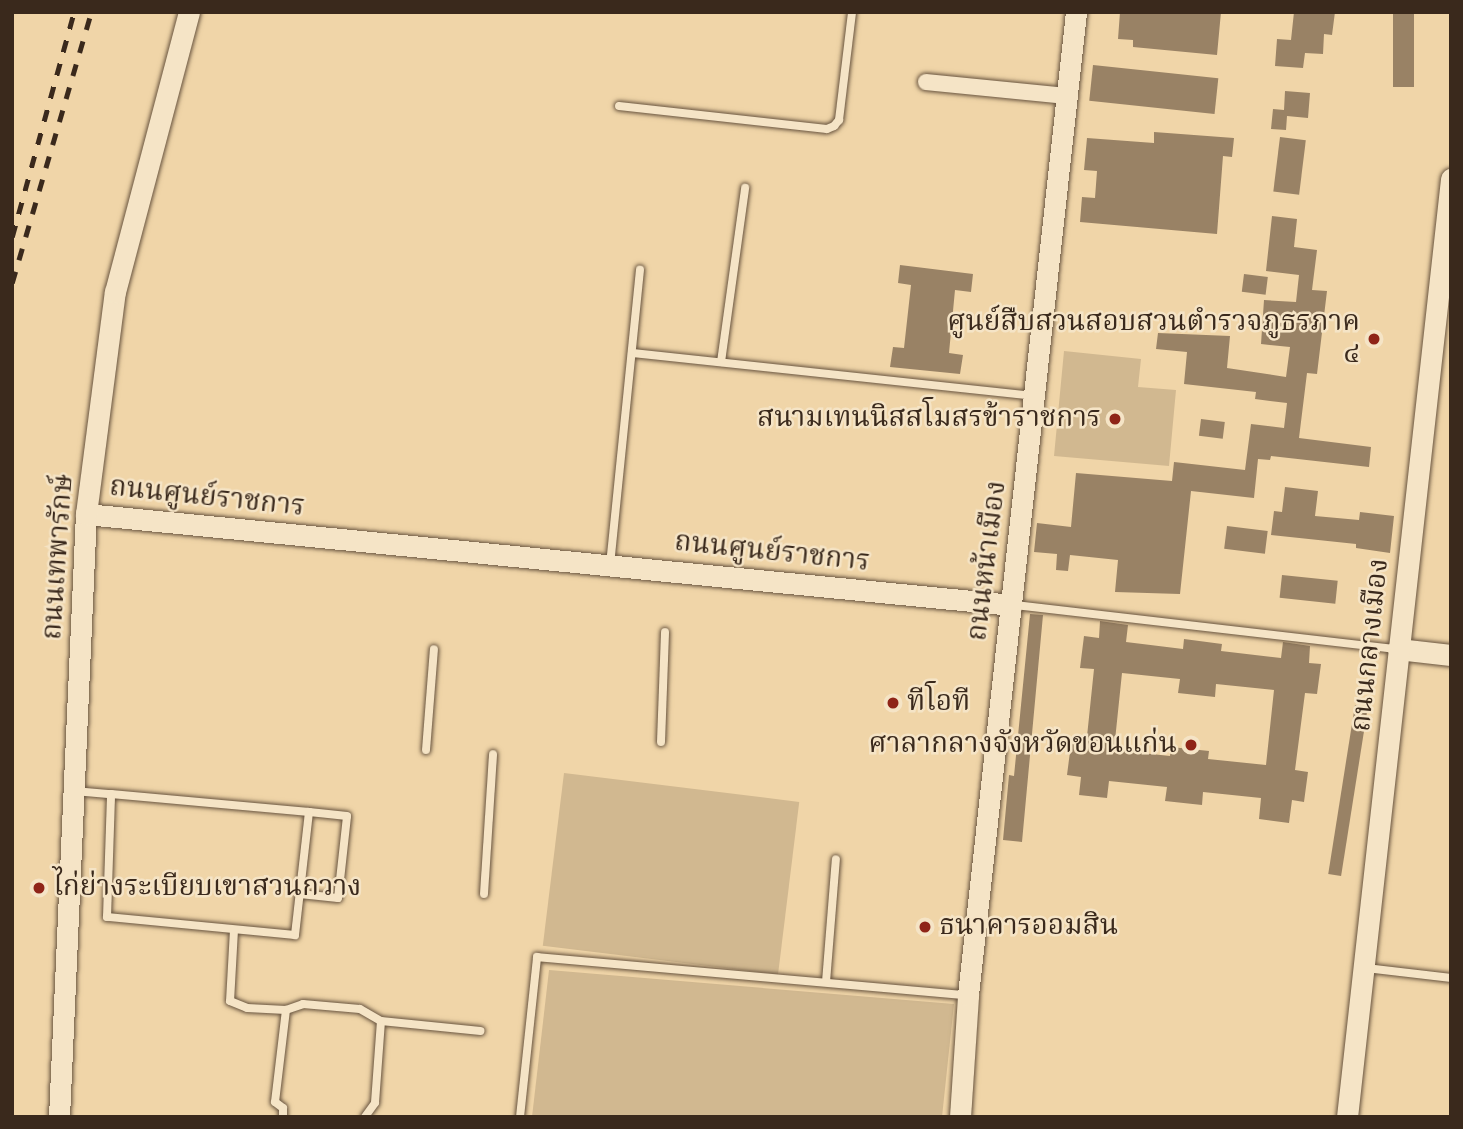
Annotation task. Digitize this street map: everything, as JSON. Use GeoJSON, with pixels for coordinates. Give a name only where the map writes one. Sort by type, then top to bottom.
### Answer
{"type":"FeatureCollection","features":[{"type":"Feature","properties":{"kind":"street","name":"ถนนเทพารักษ์"},"geometry":{"type":"LineString","coordinates":[[60,1117],[86,514],[115,292],[189,12]]}},
{"type":"Feature","properties":{"kind":"street","name":"ถนนหน้าเมือง"},"geometry":{"type":"LineString","coordinates":[[960,1117],[968,995],[1076,12]]}},
{"type":"Feature","properties":{"kind":"street"},"geometry":{"type":"LineString","coordinates":[[926,82],[1066,96]]}},
{"type":"Feature","properties":{"kind":"street","name":"ถนนกลางเมือง"},"geometry":{"type":"LineString","coordinates":[[1347,1117],[1366,968],[1398,649],[1451,179]]}},
{"type":"Feature","properties":{"kind":"street","name":"ถนนศูนย์ราชการ"},"geometry":{"type":"LineString","coordinates":[[86,514],[1012,605]]}},
{"type":"Feature","properties":{"kind":"street","name":"ถนนศูนย์ราชการ"},"geometry":{"type":"LineString","coordinates":[[1398,649],[1451,655]]}},
{"type":"Feature","properties":{"kind":"lane"},"geometry":{"type":"LineString","coordinates":[[619,106],[827,129],[834,126],[852,12]]}},
{"type":"Feature","properties":{"kind":"lane"},"geometry":{"type":"LineString","coordinates":[[721,362],[745,188]]}},
{"type":"Feature","properties":{"kind":"lane"},"geometry":{"type":"LineString","coordinates":[[610,565],[640,270]]}},
{"type":"Feature","properties":{"kind":"lane"},"geometry":{"type":"LineString","coordinates":[[632,353],[1035,397]]}},
{"type":"Feature","properties":{"kind":"lane","name":"ถนนศูนย์ราชการ"},"geometry":{"type":"LineString","coordinates":[[1012,605],[1398,649]]}},
{"type":"Feature","properties":{"kind":"lane"},"geometry":{"type":"LineString","coordinates":[[661,742],[665,632]]}},
{"type":"Feature","properties":{"kind":"lane"},"geometry":{"type":"LineString","coordinates":[[426,750],[434,649]]}},
{"type":"Feature","properties":{"kind":"lane"},"geometry":{"type":"LineString","coordinates":[[484,894],[493,754]]}},
{"type":"Feature","properties":{"kind":"lane"},"geometry":{"type":"LineString","coordinates":[[74,791],[347,816],[338,898],[300,894]]}},
{"type":"Feature","properties":{"kind":"lane"},"geometry":{"type":"LineString","coordinates":[[111,794],[107,917],[233,930],[295,935],[309,812]]}},
{"type":"Feature","properties":{"kind":"lane"},"geometry":{"type":"LineString","coordinates":[[826,982],[836,859]]}},
{"type":"Feature","properties":{"kind":"lane"},"geometry":{"type":"LineString","coordinates":[[233,930],[230,1001],[247,1008],[286,1010],[303,1004],[349,1007],[369,1011],[382,1021],[481,1031]]}},
{"type":"Feature","properties":{"kind":"lane"},"geometry":{"type":"LineString","coordinates":[[520,1117],[537,957],[968,995]]}},
{"type":"Feature","properties":{"kind":"lane"},"geometry":{"type":"LineString","coordinates":[[1366,968],[1451,978]]}},
{"type":"Feature","properties":{"kind":"lane"},"geometry":{"type":"LineString","coordinates":[[283,1117],[283,1108],[275,1102],[286,1010]]}},
{"type":"Feature","properties":{"kind":"lane"},"geometry":{"type":"LineString","coordinates":[[365,1117],[375,1104],[382,1021]]}},
{"type":"Feature","properties":{"kind":"shaded area","name":"สนามเทนนิสสโมสรข้าราชการ"},"geometry":{"type":"Polygon","coordinates":[[[1064,351],[1141,359],[1138,387],[1176,390],[1169,466],[1054,456],[1064,351]]]}},
{"type":"Feature","properties":{"kind":"shaded area"},"geometry":{"type":"Polygon","coordinates":[[[564,773],[799,802],[778,975],[543,946],[564,773]]]}},
{"type":"Feature","properties":{"kind":"shaded area"},"geometry":{"type":"Polygon","coordinates":[[[549,970],[954,1004],[942,1117],[532,1117],[549,970]]]}},
{"type":"Feature","properties":{"kind":"building"},"geometry":{"type":"Polygon","coordinates":[[[1120,12],[1221,12],[1217,55],[1133,47],[1133,40],[1118,39],[1120,12]]]}},
{"type":"Feature","properties":{"kind":"building"},"geometry":{"type":"Polygon","coordinates":[[[1294,12],[1335,12],[1332,35],[1324,34],[1323,54],[1305,53],[1303,68],[1275,66],[1277,39],[1291,40],[1294,12]]]}},
{"type":"Feature","properties":{"kind":"building"},"geometry":{"type":"Polygon","coordinates":[[[1393,12],[1414,12],[1414,87],[1393,87],[1393,12]]]}},
{"type":"Feature","properties":{"kind":"building"},"geometry":{"type":"Polygon","coordinates":[[[1093,65],[1218,78],[1215,114],[1089,101],[1093,65]]]}},
{"type":"Feature","properties":{"kind":"building"},"geometry":{"type":"Polygon","coordinates":[[[1285,91],[1310,93],[1308,118],[1287,116],[1286,130],[1271,129],[1273,109],[1284,110],[1285,91]]]}},
{"type":"Feature","properties":{"kind":"building"},"geometry":{"type":"Polygon","coordinates":[[[1154,132],[1234,138],[1232,157],[1223,156],[1217,234],[1080,222],[1082,197],[1095,198],[1097,171],[1084,170],[1087,138],[1154,143],[1154,132]]]}},
{"type":"Feature","properties":{"kind":"building"},"geometry":{"type":"Polygon","coordinates":[[[1280,137],[1306,140],[1299,195],[1273,192],[1280,137]]]}},
{"type":"Feature","properties":{"kind":"building"},"geometry":{"type":"Polygon","coordinates":[[[1272,216],[1297,219],[1294,247],[1317,250],[1312,290],[1327,291],[1317,374],[1307,373],[1299,438],[1371,447],[1369,467],[1271,456],[1270,460],[1258,459],[1254,498],[1191,491],[1180,594],[1115,592],[1118,560],[1070,555],[1068,571],[1056,570],[1057,554],[1034,552],[1037,523],[1071,527],[1076,473],[1172,481],[1174,462],[1245,470],[1251,424],[1284,428],[1287,403],[1255,399],[1256,392],[1184,384],[1187,352],[1156,349],[1158,333],[1230,336],[1227,368],[1286,377],[1290,347],[1261,344],[1264,300],[1296,302],[1299,275],[1266,271],[1272,216]]]}},
{"type":"Feature","properties":{"kind":"building"},"geometry":{"type":"Polygon","coordinates":[[[900,265],[973,274],[971,292],[955,290],[949,353],[963,355],[960,374],[890,367],[893,347],[904,348],[911,285],[898,283],[900,265]]]}},
{"type":"Feature","properties":{"kind":"building"},"geometry":{"type":"Polygon","coordinates":[[[1244,274],[1268,277],[1266,295],[1242,292],[1244,274]]]}},
{"type":"Feature","properties":{"kind":"building"},"geometry":{"type":"Polygon","coordinates":[[[1201,419],[1225,422],[1223,439],[1199,436],[1201,419]]]}},
{"type":"Feature","properties":{"kind":"building"},"geometry":{"type":"Polygon","coordinates":[[[1285,487],[1318,491],[1315,516],[1359,520],[1360,512],[1394,516],[1390,553],[1356,548],[1356,544],[1271,535],[1274,511],[1282,512],[1285,487]]]}},
{"type":"Feature","properties":{"kind":"building"},"geometry":{"type":"Polygon","coordinates":[[[1227,526],[1268,531],[1265,554],[1224,549],[1227,526]]]}},
{"type":"Feature","properties":{"kind":"building"},"geometry":{"type":"Polygon","coordinates":[[[1282,575],[1338,581],[1335,604],[1280,598],[1282,575]]]}},
{"type":"Feature","properties":{"kind":"building"},"geometry":{"type":"Polygon","coordinates":[[[1030,614],[1043,615],[1022,842],[1003,840],[1009,775],[1014,776],[1030,614]]]}},
{"type":"Feature","properties":{"kind":"building"},"geometry":{"type":"Polygon","coordinates":[[[1100,621],[1128,625],[1126,642],[1183,649],[1184,639],[1222,644],[1221,651],[1281,658],[1283,642],[1310,646],[1309,663],[1321,664],[1317,694],[1305,693],[1295,770],[1308,772],[1304,802],[1292,800],[1289,823],[1259,819],[1261,798],[1203,792],[1202,805],[1165,801],[1167,787],[1109,781],[1107,798],[1079,795],[1081,777],[1067,775],[1071,744],[1086,746],[1094,669],[1080,668],[1084,636],[1099,638],[1100,621]],[[1122,673],[1114,750],[1170,756],[1171,747],[1209,751],[1208,759],[1266,765],[1274,690],[1216,684],[1215,697],[1178,693],[1180,679],[1122,673]]]}},
{"type":"Feature","properties":{"kind":"building"},"geometry":{"type":"Polygon","coordinates":[[[1355,705],[1368,707],[1341,876],[1328,874],[1355,705]]]}},
{"type":"Feature","properties":{"kind":"railway"},"geometry":{"type":"LineString","coordinates":[[12,237],[74,12]]}},
{"type":"Feature","properties":{"kind":"railway"},"geometry":{"type":"LineString","coordinates":[[12,283],[91,12]]}},
{"type":"Feature","properties":{"kind":"place","name":"ศูนย์สืบสวนสอบสวนตำรวจภูธรภาค ๔"},"geometry":{"type":"Point","coordinates":[1374,339]}},
{"type":"Feature","properties":{"kind":"place","name":"สนามเทนนิสสโมสรข้าราชการ"},"geometry":{"type":"Point","coordinates":[1115,419]}},
{"type":"Feature","properties":{"kind":"place","name":"ทีโอที"},"geometry":{"type":"Point","coordinates":[893,703]}},
{"type":"Feature","properties":{"kind":"place","name":"ศาลากลางจังหวัดขอนแก่น"},"geometry":{"type":"Point","coordinates":[1191,745]}},
{"type":"Feature","properties":{"kind":"place","name":"ไก่ย่างระเบียบเขาสวนกวาง"},"geometry":{"type":"Point","coordinates":[39,888]}},
{"type":"Feature","properties":{"kind":"place","name":"ธนาคารออมสิน"},"geometry":{"type":"Point","coordinates":[925,927]}}]}
